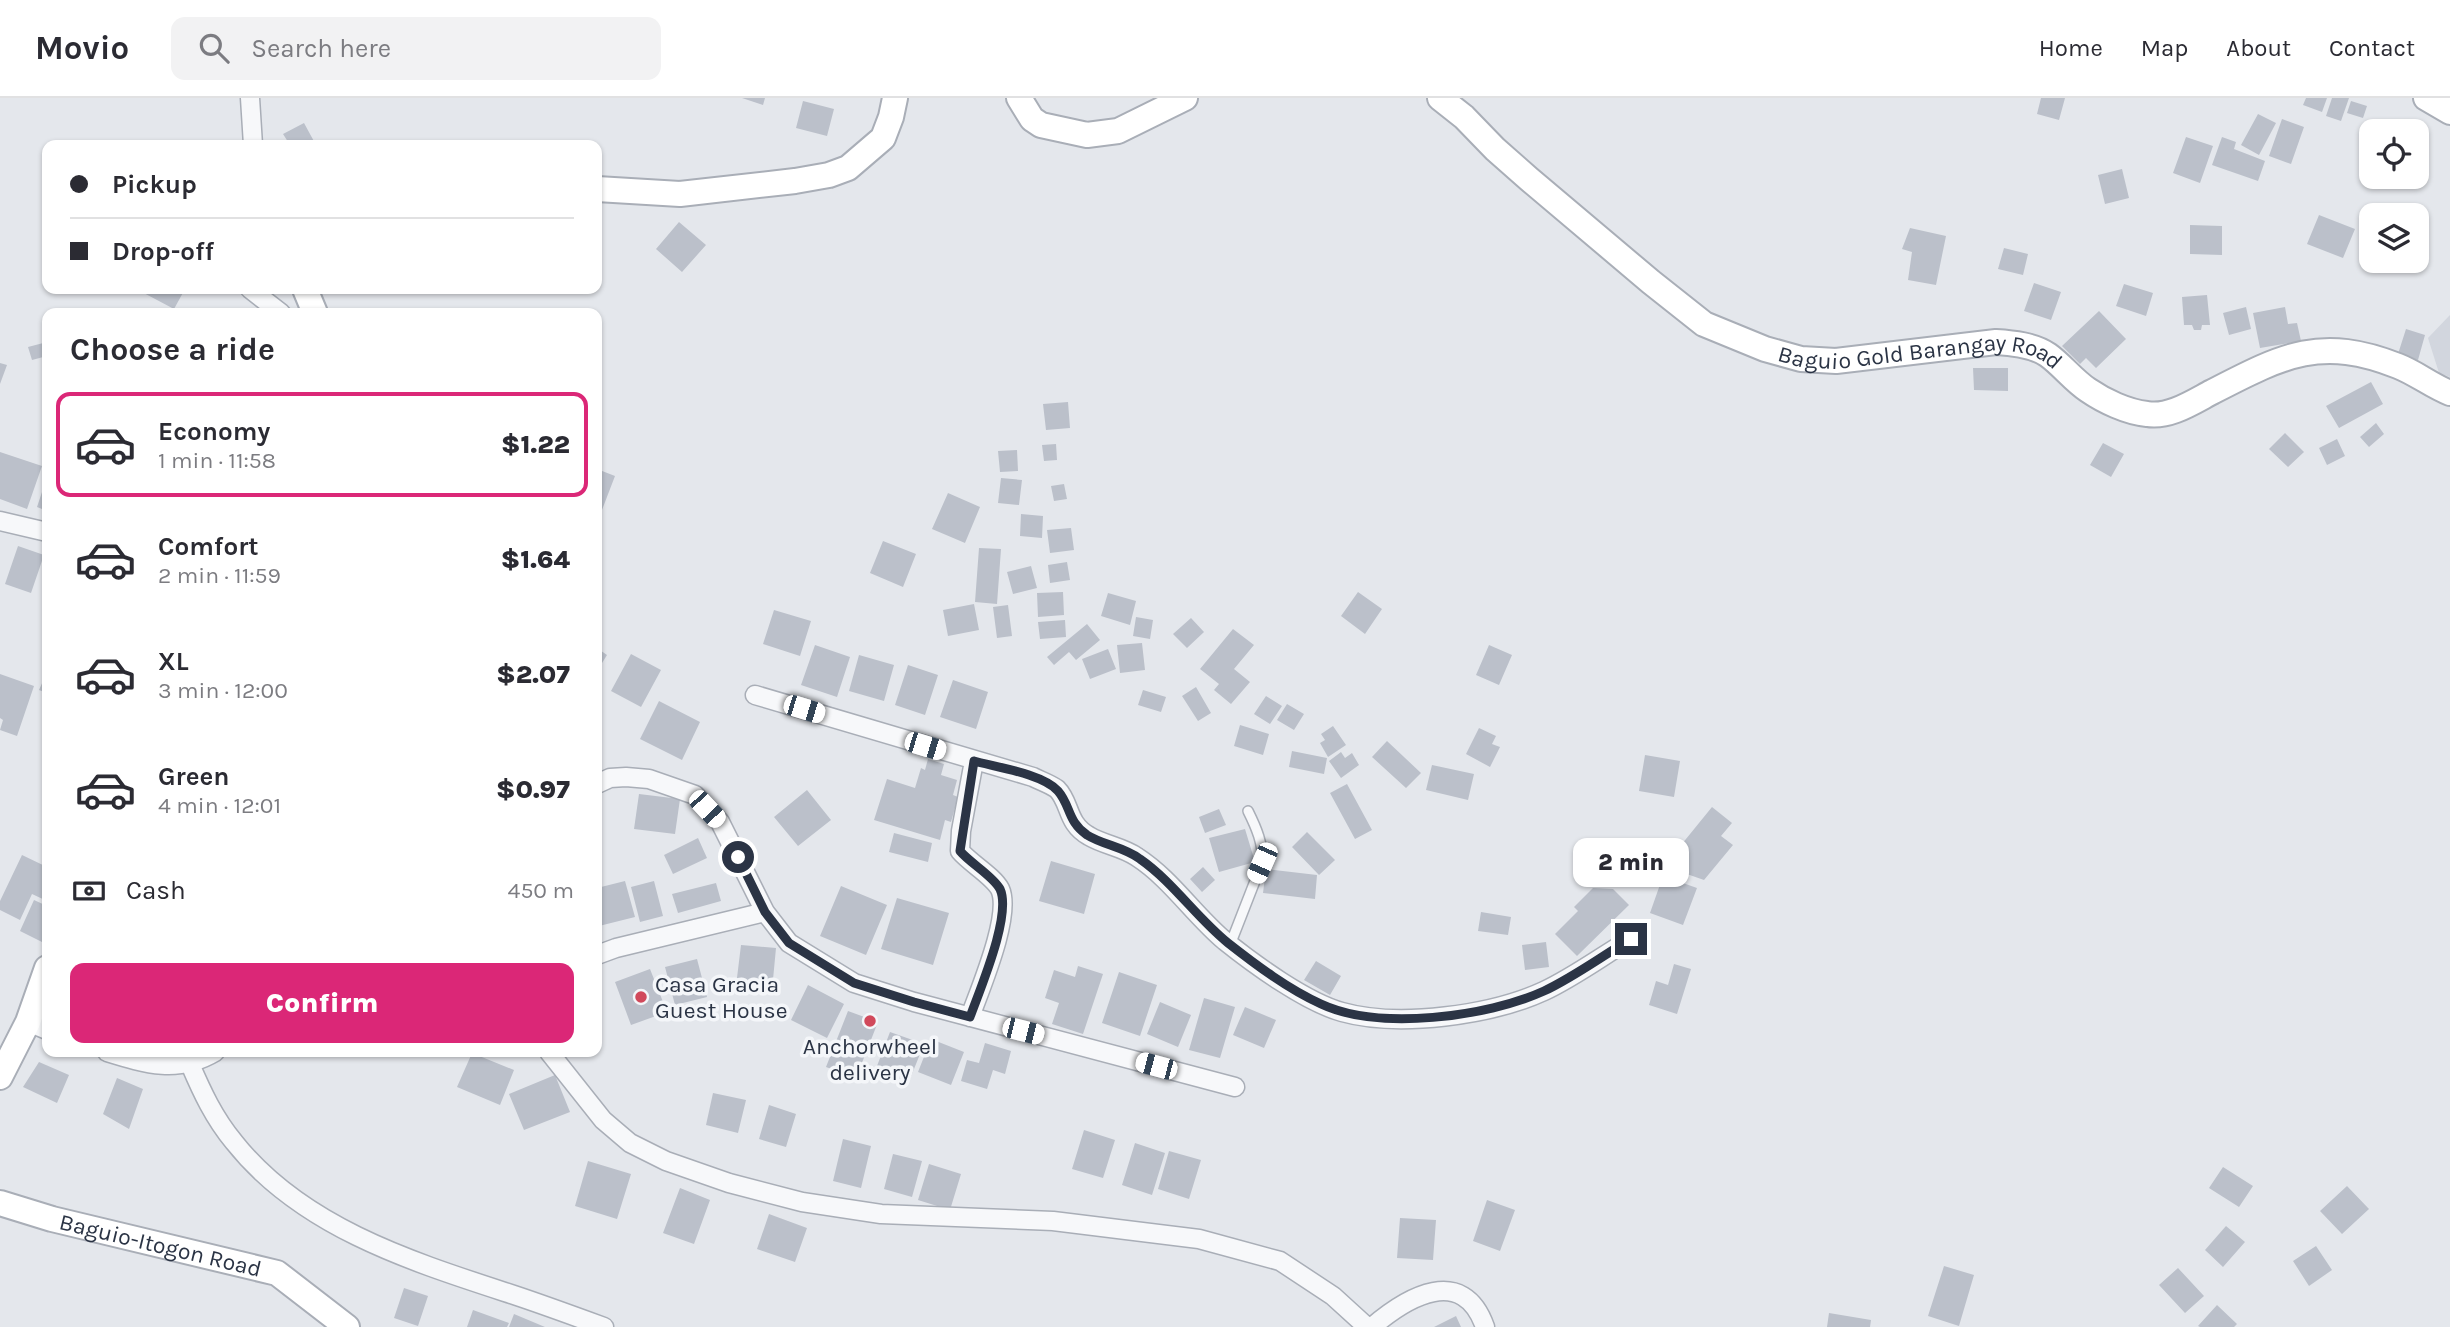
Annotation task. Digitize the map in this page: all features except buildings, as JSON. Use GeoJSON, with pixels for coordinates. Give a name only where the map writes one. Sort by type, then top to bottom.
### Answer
{"type":"FeatureCollection","features":[{"type":"Feature","properties":{"kind":"street"},"geometry":{"type":"LineString","coordinates":[[250,98],[253,140]]}},
{"type":"Feature","properties":{"kind":"street"},"geometry":{"type":"LineString","coordinates":[[602,189],[680,194],[829,175],[848,168],[883,138],[895,98]]}},
{"type":"Feature","properties":{"kind":"street"},"geometry":{"type":"LineString","coordinates":[[1018,98],[1032,119],[1041,125],[1087,135],[1118,131],[1185,98]]}},
{"type":"Feature","properties":{"kind":"street","name":"Baguio Gold Barangay Road"},"geometry":{"type":"LineString","coordinates":[[1440,98],[1464,117],[1529,179],[1704,324],[1765,349],[1801,359],[1836,361],[1997,342],[2015,344],[2046,353],[2088,390],[2122,407],[2148,415],[2180,408],[2279,360],[2316,350],[2345,350],[2364,354],[2400,367],[2450,393]]}},
{"type":"Feature","properties":{"kind":"street"},"geometry":{"type":"LineString","coordinates":[[2426,98],[2450,112]]}},
{"type":"Feature","properties":{"kind":"street"},"geometry":{"type":"LineString","coordinates":[[256,294],[275,308]]}},
{"type":"Feature","properties":{"kind":"street"},"geometry":{"type":"LineString","coordinates":[[0,521],[42,531]]}},
{"type":"Feature","properties":{"kind":"street"},"geometry":{"type":"LineString","coordinates":[[755,695],[1033,777],[1056,788],[1075,825],[1088,836],[1139,858],[1157,872],[1194,912],[1230,944],[1320,1004],[1363,1016],[1397,1018],[1455,1015],[1504,1006],[1545,990],[1631,939]]}},
{"type":"Feature","properties":{"kind":"street"},"geometry":{"type":"LineString","coordinates":[[970,1017],[999,931],[1003,911],[1000,890],[960,851],[974,761]]}},
{"type":"Feature","properties":{"kind":"street"},"geometry":{"type":"LineString","coordinates":[[602,782],[626,776],[649,779],[695,795],[720,822],[765,912],[789,943],[854,983],[914,1002],[1235,1087]]}},
{"type":"Feature","properties":{"kind":"street"},"geometry":{"type":"LineString","coordinates":[[602,954],[616,948],[765,912]]}},
{"type":"Feature","properties":{"kind":"street"},"geometry":{"type":"LineString","coordinates":[[0,1077],[37,1026],[42,997]]}},
{"type":"Feature","properties":{"kind":"street"},"geometry":{"type":"LineString","coordinates":[[127,1057],[170,1066],[190,1064],[205,1057]]}},
{"type":"Feature","properties":{"kind":"street"},"geometry":{"type":"LineString","coordinates":[[553,1057],[603,1120],[630,1143],[666,1161],[729,1183],[802,1202],[881,1214],[1054,1222],[1199,1239],[1280,1261],[1333,1296],[1369,1327],[1395,1307],[1425,1294],[1446,1291],[1460,1294],[1470,1300],[1479,1311],[1485,1327]]}},
{"type":"Feature","properties":{"kind":"street"},"geometry":{"type":"LineString","coordinates":[[190,1064],[206,1102],[234,1144],[284,1193],[312,1211],[354,1234],[416,1262],[604,1327]]}},
{"type":"Feature","properties":{"kind":"street","name":"Baguio-Itogon Road"},"geometry":{"type":"LineString","coordinates":[[0,1203],[52,1219],[277,1273],[348,1327]]}},
{"type":"Feature","properties":{"kind":"lane"},"geometry":{"type":"LineString","coordinates":[[1230,944],[1262,863],[1263,853],[1256,825],[1248,811]]}},
{"type":"Feature","properties":{"kind":"shaded area"},"geometry":{"type":"Polygon","coordinates":[[[2450,315],[2450,377],[2439,373],[2428,338],[2450,315]]]}},
{"type":"Feature","properties":{"kind":"place","name":"Casa Gracia Guest House"},"geometry":{"type":"Point","coordinates":[641,997]}},
{"type":"Feature","properties":{"kind":"place","name":"Anchorwheel delivery"},"geometry":{"type":"Point","coordinates":[870,1021]}},
{"type":"Feature","properties":{"kind":"route"},"geometry":{"type":"LineString","coordinates":[[738,857],[765,912],[789,943],[854,983],[970,1017],[999,931],[1003,911],[1000,890],[960,851],[974,761],[1033,777],[1056,788],[1075,825],[1088,836],[1139,858],[1157,872],[1194,912],[1226,941],[1320,1004],[1341,1012],[1397,1018],[1455,1015],[1504,1006],[1545,990],[1631,939]]}}]}
